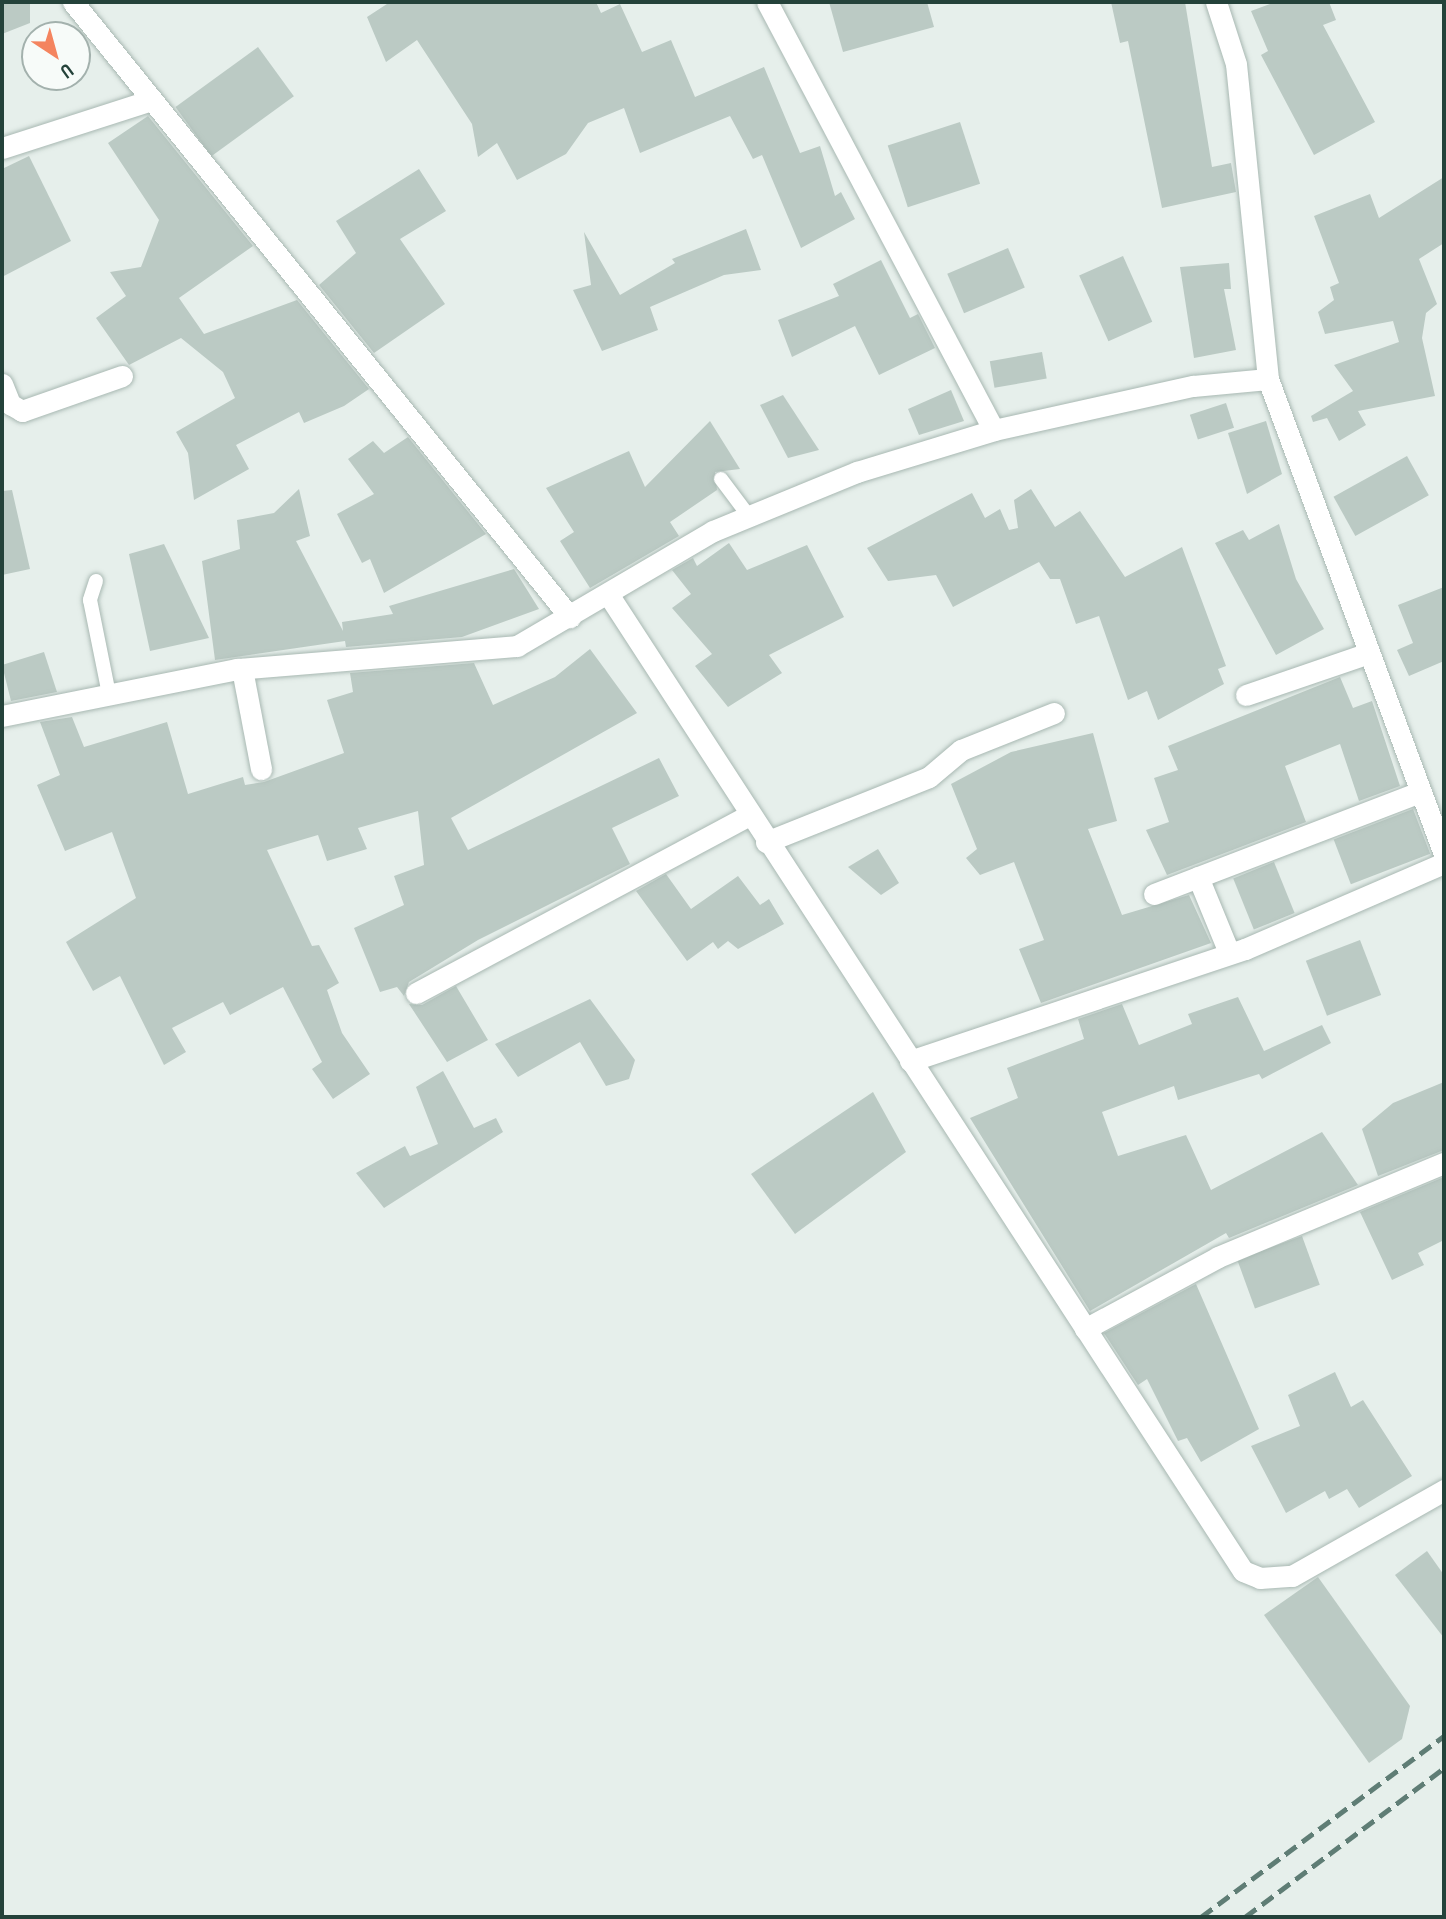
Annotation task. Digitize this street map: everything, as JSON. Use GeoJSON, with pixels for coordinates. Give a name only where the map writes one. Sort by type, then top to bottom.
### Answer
{"type":"FeatureCollection","features":[{"type":"Feature","properties":{"kind":"street"},"geometry":{"type":"LineString","coordinates":[[74,2],[148,101],[570,617]]}},
{"type":"Feature","properties":{"kind":"street"},"geometry":{"type":"LineString","coordinates":[[767,2],[994,430]]}},
{"type":"Feature","properties":{"kind":"street"},"geometry":{"type":"LineString","coordinates":[[1216,2],[1236,64],[1268,379],[1366,654],[1444,854]]}},
{"type":"Feature","properties":{"kind":"street"},"geometry":{"type":"LineString","coordinates":[[2,148],[148,101]]}},
{"type":"Feature","properties":{"kind":"street"},"geometry":{"type":"LineString","coordinates":[[2,384],[10,404],[22,411],[122,376]]}},
{"type":"Feature","properties":{"kind":"street"},"geometry":{"type":"LineString","coordinates":[[2,716],[242,669],[517,646],[748,515],[994,430],[1193,386],[1268,379]]}},
{"type":"Feature","properties":{"kind":"street"},"geometry":{"type":"LineString","coordinates":[[608,594],[766,842],[1243,1571],[1260,1578],[1292,1576],[1444,1490]]}},
{"type":"Feature","properties":{"kind":"street"},"geometry":{"type":"LineString","coordinates":[[1246,695],[1366,654]]}},
{"type":"Feature","properties":{"kind":"street"},"geometry":{"type":"LineString","coordinates":[[242,669],[261,769]]}},
{"type":"Feature","properties":{"kind":"street"},"geometry":{"type":"LineString","coordinates":[[766,842],[929,778],[961,750],[1054,713]]}},
{"type":"Feature","properties":{"kind":"street"},"geometry":{"type":"LineString","coordinates":[[1154,894],[1420,792]]}},
{"type":"Feature","properties":{"kind":"street"},"geometry":{"type":"LineString","coordinates":[[416,993],[749,815]]}},
{"type":"Feature","properties":{"kind":"street"},"geometry":{"type":"LineString","coordinates":[[910,1061],[1228,950],[1245,949],[1444,863]]}},
{"type":"Feature","properties":{"kind":"street"},"geometry":{"type":"LineString","coordinates":[[1198,877],[1228,950]]}},
{"type":"Feature","properties":{"kind":"street"},"geometry":{"type":"LineString","coordinates":[[1085,1329],[1186,1271],[1444,1163]]}},
{"type":"Feature","properties":{"kind":"lane"},"geometry":{"type":"LineString","coordinates":[[721,478],[748,515]]}},
{"type":"Feature","properties":{"kind":"lane"},"geometry":{"type":"LineString","coordinates":[[96,581],[90,600],[109,694]]}},
{"type":"Feature","properties":{"kind":"building"},"geometry":{"type":"Polygon","coordinates":[[[2,2],[30,2],[30,21],[21,21],[21,27],[2,34],[2,2]]]}},
{"type":"Feature","properties":{"kind":"building"},"geometry":{"type":"Polygon","coordinates":[[[390,2],[596,2],[601,13],[620,4],[642,52],[671,40],[695,97],[764,67],[800,153],[820,146],[835,196],[841,192],[855,219],[801,248],[762,155],[753,159],[730,116],[640,153],[624,108],[588,123],[566,154],[517,180],[497,143],[478,157],[472,124],[417,40],[386,62],[367,17],[390,2]]]}},
{"type":"Feature","properties":{"kind":"building"},"geometry":{"type":"Polygon","coordinates":[[[829,2],[927,2],[934,27],[843,52],[829,2]]]}},
{"type":"Feature","properties":{"kind":"building"},"geometry":{"type":"Polygon","coordinates":[[[1111,2],[1185,2],[1212,167],[1231,163],[1236,192],[1162,208],[1128,41],[1120,43],[1111,2]]]}},
{"type":"Feature","properties":{"kind":"building"},"geometry":{"type":"Polygon","coordinates":[[[1275,2],[1329,2],[1336,20],[1323,25],[1375,122],[1314,155],[1261,55],[1268,51],[1251,11],[1275,2]]]}},
{"type":"Feature","properties":{"kind":"building"},"geometry":{"type":"Polygon","coordinates":[[[258,47],[294,96],[211,156],[175,107],[258,47]]]}},
{"type":"Feature","properties":{"kind":"building"},"geometry":{"type":"Polygon","coordinates":[[[148,116],[253,246],[179,298],[204,334],[297,300],[369,389],[344,406],[304,423],[299,412],[236,445],[249,469],[194,500],[188,453],[176,432],[235,398],[223,372],[181,338],[129,365],[96,318],[126,296],[110,272],[141,267],[159,220],[108,143],[148,116]]]}},
{"type":"Feature","properties":{"kind":"building"},"geometry":{"type":"Polygon","coordinates":[[[960,122],[980,184],[908,207],[888,145],[960,122]]]}},
{"type":"Feature","properties":{"kind":"building"},"geometry":{"type":"Polygon","coordinates":[[[29,156],[71,241],[2,277],[2,169],[29,156]]]}},
{"type":"Feature","properties":{"kind":"building"},"geometry":{"type":"Polygon","coordinates":[[[419,169],[446,211],[400,239],[445,304],[374,353],[319,285],[356,253],[336,221],[419,169]]]}},
{"type":"Feature","properties":{"kind":"building"},"geometry":{"type":"Polygon","coordinates":[[[1444,177],[1444,243],[1419,259],[1437,304],[1426,313],[1422,338],[1435,396],[1358,411],[1366,425],[1339,441],[1327,418],[1313,422],[1311,416],[1353,391],[1334,365],[1399,342],[1393,321],[1325,334],[1318,312],[1334,300],[1330,287],[1339,283],[1314,216],[1370,194],[1379,218],[1444,177]]]}},
{"type":"Feature","properties":{"kind":"building"},"geometry":{"type":"Polygon","coordinates":[[[746,229],[761,270],[724,275],[650,307],[658,330],[602,351],[573,290],[591,285],[584,232],[620,295],[675,263],[672,259],[746,229]]]}},
{"type":"Feature","properties":{"kind":"building"},"geometry":{"type":"Polygon","coordinates":[[[1008,248],[1025,288],[964,313],[947,274],[1008,248]]]}},
{"type":"Feature","properties":{"kind":"building"},"geometry":{"type":"Polygon","coordinates":[[[1123,256],[1152,322],[1108,341],[1079,276],[1123,256]]]}},
{"type":"Feature","properties":{"kind":"building"},"geometry":{"type":"Polygon","coordinates":[[[881,260],[910,318],[918,314],[935,348],[879,375],[855,326],[792,357],[778,320],[839,296],[833,284],[881,260]]]}},
{"type":"Feature","properties":{"kind":"building"},"geometry":{"type":"Polygon","coordinates":[[[1229,263],[1231,289],[1224,289],[1236,350],[1194,358],[1180,267],[1229,263]]]}},
{"type":"Feature","properties":{"kind":"building"},"geometry":{"type":"Polygon","coordinates":[[[1042,352],[1047,379],[994,388],[990,361],[1042,352]]]}},
{"type":"Feature","properties":{"kind":"building"},"geometry":{"type":"Polygon","coordinates":[[[951,390],[964,421],[919,435],[908,409],[951,390]]]}},
{"type":"Feature","properties":{"kind":"building"},"geometry":{"type":"Polygon","coordinates":[[[783,395],[819,450],[788,458],[760,405],[783,395]]]}},
{"type":"Feature","properties":{"kind":"building"},"geometry":{"type":"Polygon","coordinates":[[[1226,403],[1234,428],[1198,439],[1190,415],[1226,403]]]}},
{"type":"Feature","properties":{"kind":"building"},"geometry":{"type":"Polygon","coordinates":[[[710,421],[740,469],[715,472],[717,490],[670,522],[679,536],[590,588],[560,541],[574,532],[546,488],[629,451],[645,487],[710,421]]]}},
{"type":"Feature","properties":{"kind":"building"},"geometry":{"type":"Polygon","coordinates":[[[1266,421],[1282,474],[1247,494],[1228,433],[1266,421]]]}},
{"type":"Feature","properties":{"kind":"building"},"geometry":{"type":"Polygon","coordinates":[[[408,437],[486,534],[384,593],[370,559],[362,563],[337,514],[374,494],[348,459],[373,441],[384,453],[408,437]]]}},
{"type":"Feature","properties":{"kind":"building"},"geometry":{"type":"Polygon","coordinates":[[[1407,456],[1429,495],[1355,536],[1334,497],[1407,456]]]}},
{"type":"Feature","properties":{"kind":"building"},"geometry":{"type":"Polygon","coordinates":[[[299,489],[310,536],[296,541],[343,631],[342,622],[393,614],[389,606],[514,569],[539,609],[462,637],[346,647],[345,641],[215,660],[202,561],[240,549],[237,520],[274,513],[299,489]]]}},
{"type":"Feature","properties":{"kind":"building"},"geometry":{"type":"Polygon","coordinates":[[[1031,489],[1055,527],[1080,511],[1125,577],[1182,547],[1226,666],[1218,669],[1224,684],[1158,720],[1147,691],[1128,700],[1099,616],[1076,624],[1060,579],[1050,579],[1039,562],[953,607],[936,575],[888,581],[867,548],[972,493],[985,518],[1000,509],[1009,530],[1018,528],[1014,500],[1031,489]]]}},
{"type":"Feature","properties":{"kind":"building"},"geometry":{"type":"Polygon","coordinates":[[[12,490],[30,569],[2,575],[2,491],[12,490]]]}},
{"type":"Feature","properties":{"kind":"building"},"geometry":{"type":"Polygon","coordinates":[[[1279,524],[1296,579],[1324,629],[1276,655],[1215,543],[1243,530],[1249,540],[1279,524]]]}},
{"type":"Feature","properties":{"kind":"building"},"geometry":{"type":"Polygon","coordinates":[[[729,543],[747,570],[807,545],[844,617],[769,655],[782,673],[728,707],[695,666],[712,654],[672,608],[691,594],[672,570],[693,558],[697,566],[729,543]]]}},
{"type":"Feature","properties":{"kind":"building"},"geometry":{"type":"Polygon","coordinates":[[[164,544],[209,638],[150,651],[129,554],[164,544]]]}},
{"type":"Feature","properties":{"kind":"building"},"geometry":{"type":"Polygon","coordinates":[[[1444,587],[1444,661],[1409,676],[1397,650],[1413,643],[1398,605],[1444,587]]]}},
{"type":"Feature","properties":{"kind":"building"},"geometry":{"type":"Polygon","coordinates":[[[590,649],[637,713],[451,818],[468,850],[659,758],[679,796],[612,828],[630,864],[478,940],[409,982],[404,996],[397,987],[380,992],[354,928],[404,905],[394,876],[424,865],[418,811],[358,828],[367,849],[327,861],[318,835],[267,850],[312,946],[319,945],[339,983],[327,990],[342,1033],[370,1074],[333,1099],[312,1069],[322,1062],[283,987],[230,1015],[223,1002],[172,1028],[186,1052],[164,1065],[120,976],[93,991],[66,942],[136,898],[112,832],[65,851],[37,785],[60,775],[40,722],[72,717],[84,747],[167,722],[188,794],[243,777],[245,785],[264,782],[344,753],[327,700],[353,692],[350,673],[474,663],[493,705],[555,677],[590,649]]]}},
{"type":"Feature","properties":{"kind":"building"},"geometry":{"type":"Polygon","coordinates":[[[44,652],[57,692],[11,701],[2,665],[44,652]]]}},
{"type":"Feature","properties":{"kind":"building"},"geometry":{"type":"Polygon","coordinates":[[[1340,677],[1353,708],[1372,701],[1400,786],[1359,801],[1340,744],[1285,766],[1306,822],[1167,875],[1146,830],[1169,822],[1154,778],[1178,770],[1168,746],[1340,677]]]}},
{"type":"Feature","properties":{"kind":"building"},"geometry":{"type":"Polygon","coordinates":[[[1093,733],[1117,821],[1088,829],[1122,915],[1189,895],[1211,943],[1041,1003],[1019,949],[1044,940],[1014,862],[980,875],[966,858],[977,849],[951,784],[1011,752],[1093,733]]]}},
{"type":"Feature","properties":{"kind":"building"},"geometry":{"type":"Polygon","coordinates":[[[1413,809],[1430,854],[1351,884],[1334,839],[1413,809]]]}},
{"type":"Feature","properties":{"kind":"building"},"geometry":{"type":"Polygon","coordinates":[[[878,849],[899,883],[881,895],[848,867],[878,849]]]}},
{"type":"Feature","properties":{"kind":"building"},"geometry":{"type":"Polygon","coordinates":[[[1274,862],[1295,913],[1254,929],[1233,878],[1274,862]]]}},
{"type":"Feature","properties":{"kind":"building"},"geometry":{"type":"Polygon","coordinates":[[[666,874],[691,909],[738,876],[760,905],[769,899],[784,924],[738,949],[728,941],[718,949],[713,942],[687,961],[636,891],[666,874]]]}},
{"type":"Feature","properties":{"kind":"building"},"geometry":{"type":"Polygon","coordinates":[[[1360,940],[1381,995],[1327,1016],[1306,961],[1360,940]]]}},
{"type":"Feature","properties":{"kind":"building"},"geometry":{"type":"Polygon","coordinates":[[[456,986],[488,1040],[447,1062],[409,1004],[422,1005],[456,986]]]}},
{"type":"Feature","properties":{"kind":"building"},"geometry":{"type":"Polygon","coordinates":[[[1238,997],[1264,1051],[1322,1025],[1331,1043],[1262,1079],[1259,1074],[1178,1100],[1174,1086],[1102,1112],[1118,1156],[1186,1135],[1211,1190],[1322,1132],[1358,1185],[1229,1238],[1226,1233],[1090,1311],[970,1118],[1018,1098],[1007,1068],[1084,1039],[1078,1019],[1122,1004],[1139,1045],[1192,1024],[1188,1014],[1238,997]]]}},
{"type":"Feature","properties":{"kind":"building"},"geometry":{"type":"Polygon","coordinates":[[[590,999],[635,1060],[629,1079],[606,1086],[580,1042],[518,1077],[495,1044],[590,999]]]}},
{"type":"Feature","properties":{"kind":"building"},"geometry":{"type":"Polygon","coordinates":[[[443,1071],[474,1128],[496,1118],[503,1132],[384,1208],[356,1173],[405,1146],[410,1156],[438,1144],[416,1087],[443,1071]]]}},
{"type":"Feature","properties":{"kind":"building"},"geometry":{"type":"Polygon","coordinates":[[[1444,1082],[1444,1150],[1378,1176],[1362,1129],[1393,1103],[1444,1082]]]}},
{"type":"Feature","properties":{"kind":"building"},"geometry":{"type":"Polygon","coordinates":[[[873,1092],[906,1152],[795,1234],[751,1174],[873,1092]]]}},
{"type":"Feature","properties":{"kind":"building"},"geometry":{"type":"Polygon","coordinates":[[[1444,1177],[1444,1240],[1418,1253],[1424,1265],[1392,1280],[1360,1212],[1444,1177]]]}},
{"type":"Feature","properties":{"kind":"building"},"geometry":{"type":"Polygon","coordinates":[[[1302,1236],[1320,1285],[1255,1308],[1237,1260],[1302,1236]]]}},
{"type":"Feature","properties":{"kind":"building"},"geometry":{"type":"Polygon","coordinates":[[[1196,1284],[1259,1429],[1201,1462],[1187,1438],[1178,1441],[1147,1379],[1138,1385],[1104,1333],[1196,1284]]]}},
{"type":"Feature","properties":{"kind":"building"},"geometry":{"type":"Polygon","coordinates":[[[1335,1372],[1351,1407],[1363,1400],[1412,1476],[1359,1508],[1347,1489],[1329,1499],[1325,1491],[1286,1513],[1251,1446],[1300,1426],[1288,1395],[1335,1372]]]}},
{"type":"Feature","properties":{"kind":"building"},"geometry":{"type":"Polygon","coordinates":[[[1427,1551],[1444,1575],[1444,1638],[1395,1575],[1427,1551]]]}},
{"type":"Feature","properties":{"kind":"building"},"geometry":{"type":"Polygon","coordinates":[[[1318,1577],[1410,1706],[1402,1739],[1369,1763],[1264,1615],[1318,1577]]]}},
{"type":"Feature","properties":{"kind":"railway"},"geometry":{"type":"LineString","coordinates":[[1201,1917],[1444,1736]]}},
{"type":"Feature","properties":{"kind":"railway"},"geometry":{"type":"LineString","coordinates":[[1245,1917],[1444,1768]]}}]}
